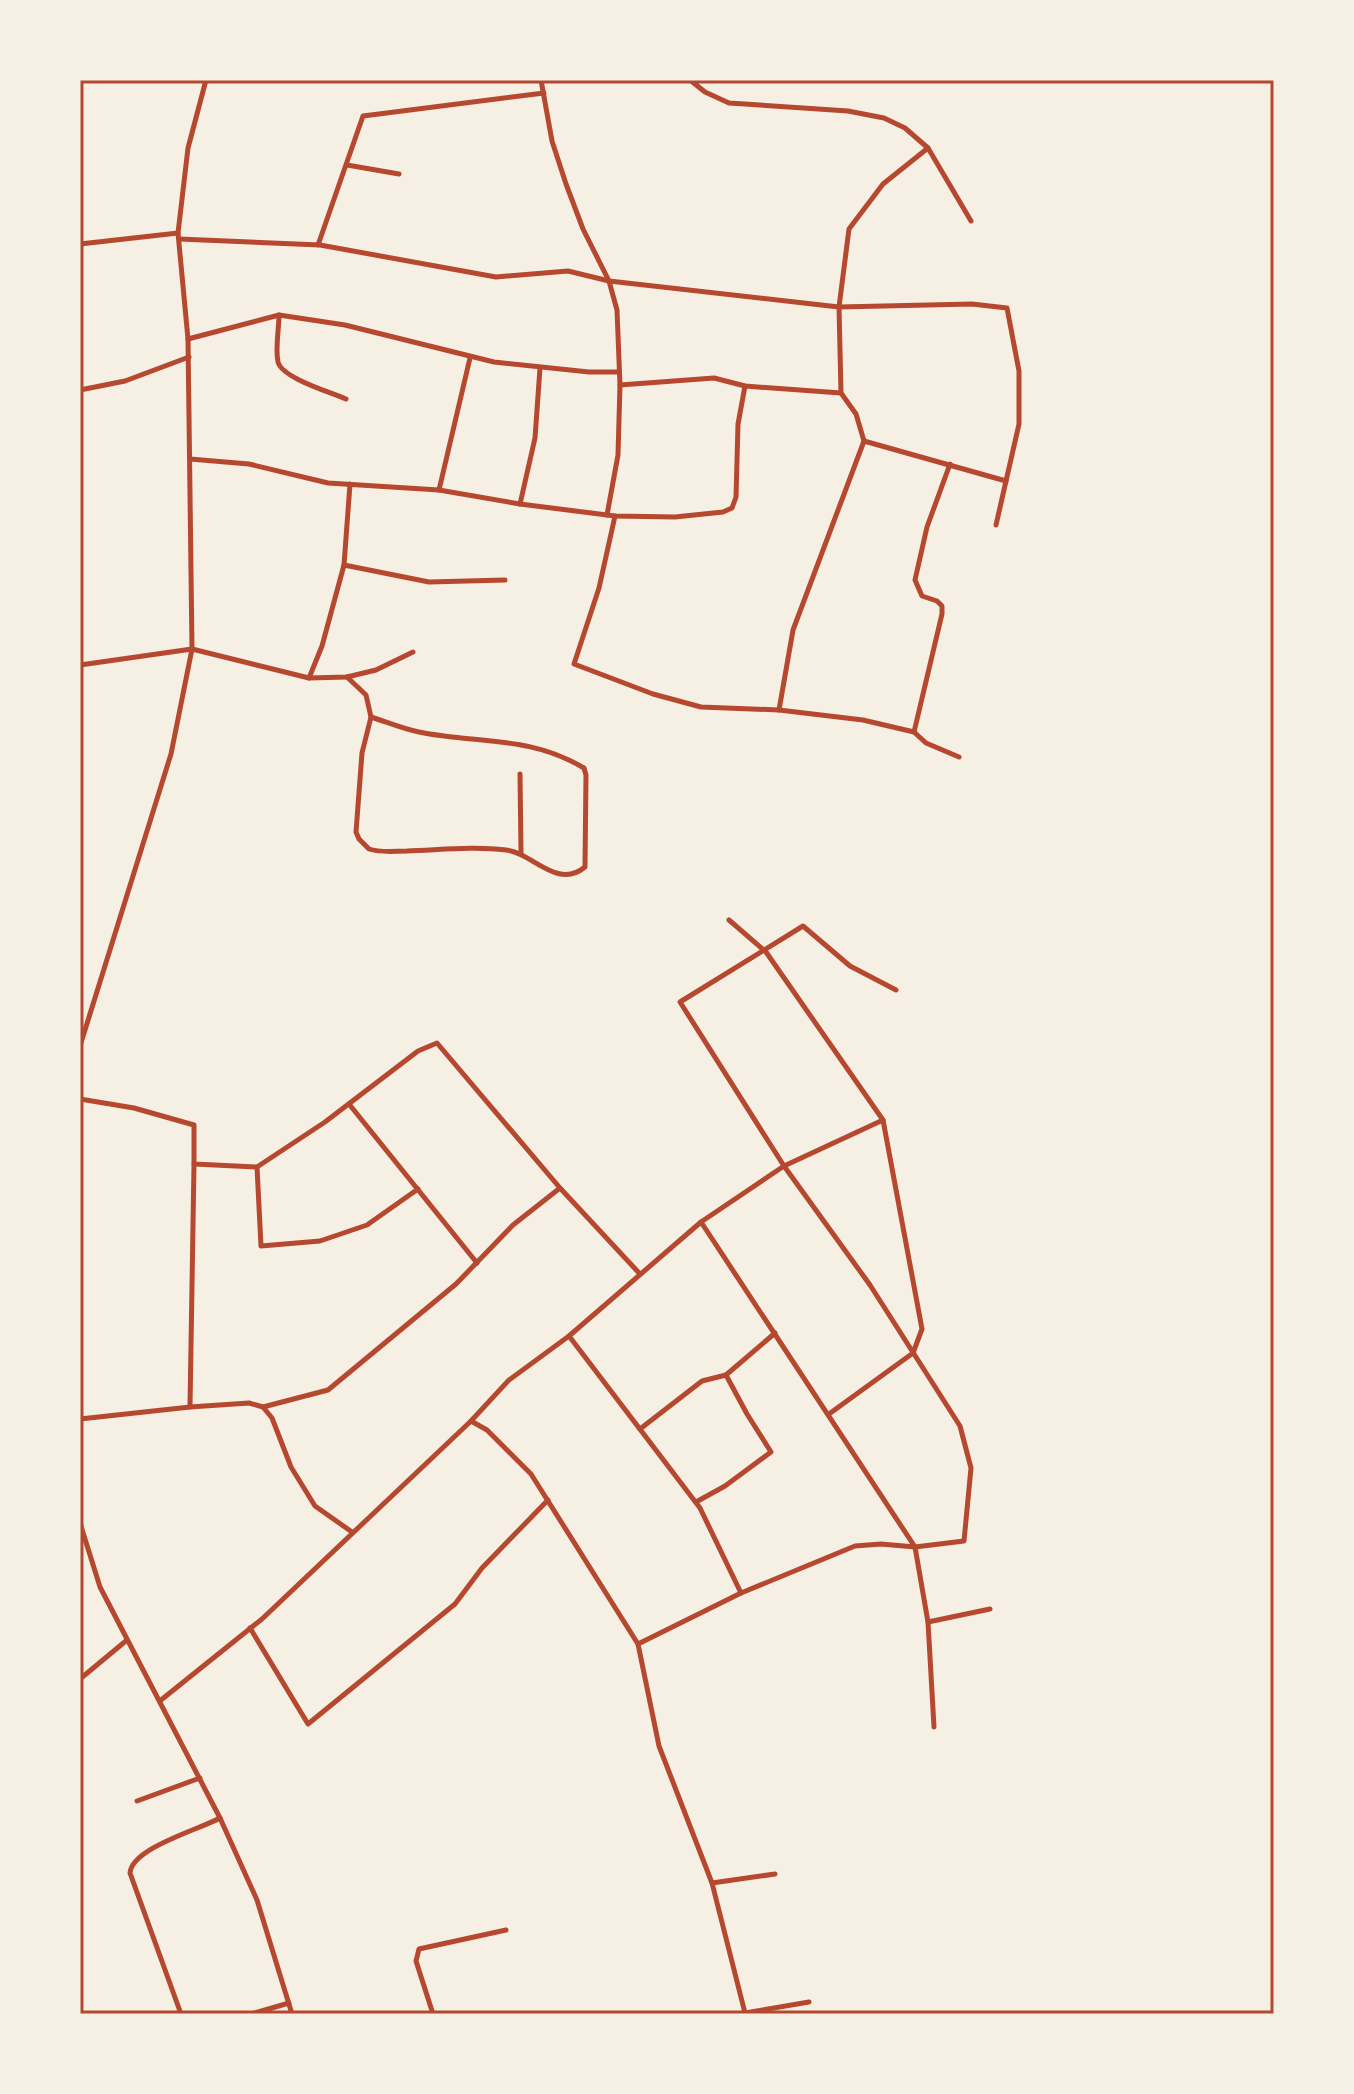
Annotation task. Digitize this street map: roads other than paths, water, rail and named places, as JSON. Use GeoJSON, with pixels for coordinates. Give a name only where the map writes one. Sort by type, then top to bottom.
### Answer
{"type":"FeatureCollection","features":[{"type":"Feature","properties":{"kind":"street"},"geometry":{"type":"LineString","coordinates":[[80,1046],[171,754],[192,649],[189,357],[179,236],[188,148],[206,80]]}},
{"type":"Feature","properties":{"kind":"street"},"geometry":{"type":"LineString","coordinates":[[541,80],[552,141],[566,184],[583,229],[609,281],[617,310],[620,385],[618,455],[607,515]]}},
{"type":"Feature","properties":{"kind":"street"},"geometry":{"type":"LineString","coordinates":[[690,80],[705,92],[729,103],[848,111],[884,118],[905,128],[928,148],[971,221]]}},
{"type":"Feature","properties":{"kind":"street"},"geometry":{"type":"LineString","coordinates":[[318,245],[363,116],[544,93]]}},
{"type":"Feature","properties":{"kind":"street"},"geometry":{"type":"LineString","coordinates":[[779,710],[793,630],[864,441],[856,414],[841,393],[839,307],[849,229],[883,184],[928,148]]}},
{"type":"Feature","properties":{"kind":"street"},"geometry":{"type":"LineString","coordinates":[[347,165],[399,174]]}},
{"type":"Feature","properties":{"kind":"street"},"geometry":{"type":"LineString","coordinates":[[80,244],[179,236],[318,245],[496,277],[568,271],[609,281],[839,307],[972,304],[1007,308],[1019,371],[1019,424],[996,525]]}},
{"type":"Feature","properties":{"kind":"street"},"geometry":{"type":"LineString","coordinates":[[188,339],[279,315],[345,325],[470,358],[540,368],[618,372]]}},
{"type":"Feature","properties":{"kind":"street"},"geometry":{"type":"LineString","coordinates":[[279,315],[280,367],[292,377],[346,399]]}},
{"type":"Feature","properties":{"kind":"street"},"geometry":{"type":"LineString","coordinates":[[80,390],[125,381],[189,357]]}},
{"type":"Feature","properties":{"kind":"street"},"geometry":{"type":"LineString","coordinates":[[439,490],[470,358]]}},
{"type":"Feature","properties":{"kind":"street"},"geometry":{"type":"LineString","coordinates":[[520,504],[535,438],[540,368]]}},
{"type":"Feature","properties":{"kind":"street"},"geometry":{"type":"LineString","coordinates":[[620,385],[714,378],[745,386],[841,393]]}},
{"type":"Feature","properties":{"kind":"street"},"geometry":{"type":"LineString","coordinates":[[190,459],[249,464],[328,483],[439,490],[615,516],[675,517],[723,512],[732,508],[736,497],[738,424],[745,386]]}},
{"type":"Feature","properties":{"kind":"street"},"geometry":{"type":"LineString","coordinates":[[864,441],[1006,481]]}},
{"type":"Feature","properties":{"kind":"street"},"geometry":{"type":"LineString","coordinates":[[914,732],[942,606],[922,596],[915,580],[927,527],[950,464]]}},
{"type":"Feature","properties":{"kind":"street"},"geometry":{"type":"LineString","coordinates":[[309,678],[322,646],[344,565],[350,484]]}},
{"type":"Feature","properties":{"kind":"street"},"geometry":{"type":"LineString","coordinates":[[615,516],[599,588],[574,664],[653,694],[701,707],[779,710],[863,720],[914,732],[926,743],[959,757]]}},
{"type":"Feature","properties":{"kind":"street"},"geometry":{"type":"LineString","coordinates":[[344,565],[429,582],[505,580]]}},
{"type":"Feature","properties":{"kind":"street"},"geometry":{"type":"LineString","coordinates":[[80,665],[192,649],[309,678],[347,677],[376,670],[413,652]]}},
{"type":"Feature","properties":{"kind":"street"},"geometry":{"type":"LineString","coordinates":[[347,677],[366,695],[371,717],[362,753],[356,832],[363,844],[376,851],[473,847],[521,852],[548,871],[573,873],[583,869],[586,864],[584,768],[551,752],[494,739],[420,733],[371,717]]}},
{"type":"Feature","properties":{"kind":"street"},"geometry":{"type":"LineString","coordinates":[[520,774],[521,852]]}},
{"type":"Feature","properties":{"kind":"street"},"geometry":{"type":"LineString","coordinates":[[729,920],[766,952],[883,1120],[922,1329],[913,1353],[829,1414]]}},
{"type":"Feature","properties":{"kind":"street"},"geometry":{"type":"LineString","coordinates":[[638,1644],[741,1593],[855,1546],[881,1544],[915,1547],[964,1541],[971,1468],[960,1426],[870,1285],[784,1166],[680,1002],[766,952],[803,926],[850,966],[896,990]]}},
{"type":"Feature","properties":{"kind":"street"},"geometry":{"type":"LineString","coordinates":[[194,1164],[257,1167],[349,1104],[418,1051],[433,1043],[440,1044],[560,1188],[640,1274]]}},
{"type":"Feature","properties":{"kind":"street"},"geometry":{"type":"LineString","coordinates":[[80,1099],[134,1108],[194,1125],[190,1407]]}},
{"type":"Feature","properties":{"kind":"street"},"geometry":{"type":"LineString","coordinates":[[349,1104],[477,1263]]}},
{"type":"Feature","properties":{"kind":"street"},"geometry":{"type":"LineString","coordinates":[[161,1700],[250,1628],[471,1421],[509,1380],[569,1336],[701,1222],[784,1166],[883,1120]]}},
{"type":"Feature","properties":{"kind":"street"},"geometry":{"type":"LineString","coordinates":[[257,1167],[261,1246],[320,1241],[367,1225],[418,1189]]}},
{"type":"Feature","properties":{"kind":"street"},"geometry":{"type":"LineString","coordinates":[[80,1419],[249,1403],[263,1407],[328,1390],[477,1263],[513,1225],[560,1188]]}},
{"type":"Feature","properties":{"kind":"street"},"geometry":{"type":"LineString","coordinates":[[701,1222],[915,1547],[928,1622],[934,1727]]}},
{"type":"Feature","properties":{"kind":"street"},"geometry":{"type":"LineString","coordinates":[[640,1429],[702,1381],[726,1375],[775,1333]]}},
{"type":"Feature","properties":{"kind":"street"},"geometry":{"type":"LineString","coordinates":[[569,1336],[696,1502],[741,1593]]}},
{"type":"Feature","properties":{"kind":"street"},"geometry":{"type":"LineString","coordinates":[[696,1502],[725,1486],[771,1452],[726,1375]]}},
{"type":"Feature","properties":{"kind":"street"},"geometry":{"type":"LineString","coordinates":[[263,1407],[272,1418],[291,1467],[315,1506],[352,1532]]}},
{"type":"Feature","properties":{"kind":"street"},"geometry":{"type":"LineString","coordinates":[[471,1421],[487,1430],[531,1474],[638,1644],[659,1746],[712,1883],[745,2013]]}},
{"type":"Feature","properties":{"kind":"street"},"geometry":{"type":"LineString","coordinates":[[250,1628],[308,1724],[455,1604],[482,1568],[548,1500]]}},
{"type":"Feature","properties":{"kind":"street"},"geometry":{"type":"LineString","coordinates":[[80,1524],[100,1587],[161,1700],[257,1900],[292,2014]]}},
{"type":"Feature","properties":{"kind":"street"},"geometry":{"type":"LineString","coordinates":[[928,1622],[990,1609]]}},
{"type":"Feature","properties":{"kind":"street"},"geometry":{"type":"LineString","coordinates":[[80,1679],[127,1640]]}},
{"type":"Feature","properties":{"kind":"street"},"geometry":{"type":"LineString","coordinates":[[137,1801],[200,1778]]}},
{"type":"Feature","properties":{"kind":"street"},"geometry":{"type":"LineString","coordinates":[[181,2014],[130,1867],[134,1860],[149,1850],[220,1818]]}},
{"type":"Feature","properties":{"kind":"street"},"geometry":{"type":"LineString","coordinates":[[712,1883],[775,1874]]}},
{"type":"Feature","properties":{"kind":"street"},"geometry":{"type":"LineString","coordinates":[[433,2014],[416,1961],[419,1949],[506,1930]]}},
{"type":"Feature","properties":{"kind":"street"},"geometry":{"type":"LineString","coordinates":[[733,2014],[809,2002]]}},
{"type":"Feature","properties":{"kind":"street"},"geometry":{"type":"LineString","coordinates":[[251,2014],[289,2003]]}}]}
